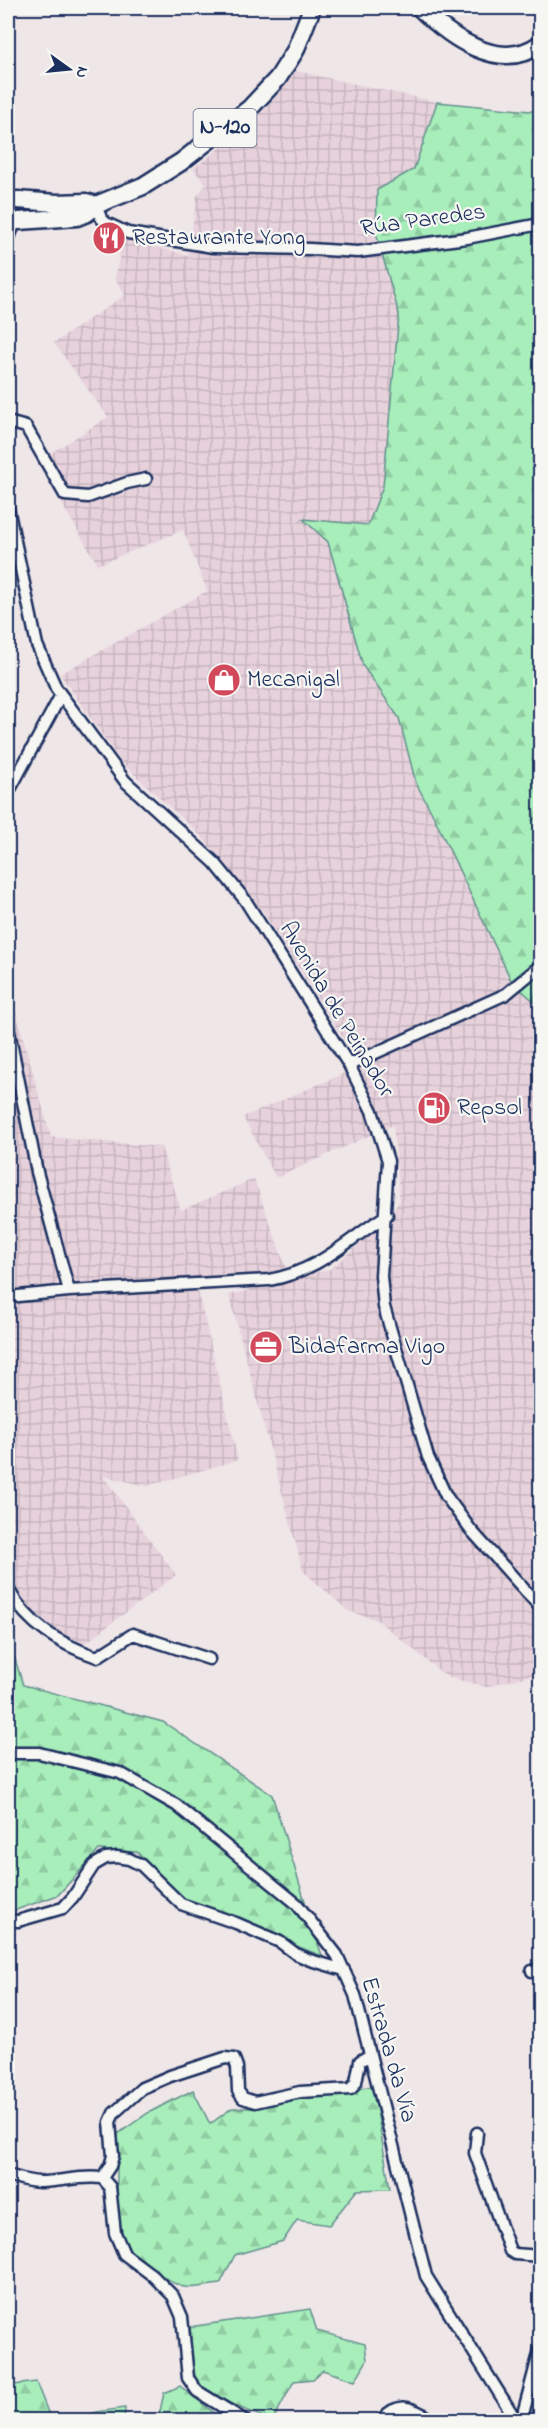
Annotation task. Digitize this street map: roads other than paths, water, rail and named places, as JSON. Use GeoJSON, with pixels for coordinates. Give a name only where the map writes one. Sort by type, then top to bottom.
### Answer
{"type":"FeatureCollection","features":[{"type":"Feature","properties":{"kind":"highway","name":"N-120"},"geometry":{"type":"LineString","coordinates":[[12,228],[77,217],[87,213],[96,205],[143,186],[190,155],[250,108],[278,78],[295,51],[312,8]]}},
{"type":"Feature","properties":{"kind":"highway"},"geometry":{"type":"LineString","coordinates":[[420,8],[466,44],[483,51],[503,54],[521,52],[540,44]]}},
{"type":"Feature","properties":{"kind":"highway","name":"N-120"},"geometry":{"type":"LineString","coordinates":[[12,198],[57,203],[86,202],[96,205]]}},
{"type":"Feature","properties":{"kind":"highway","name":"N-120"},"geometry":{"type":"LineString","coordinates":[[12,198],[22,213],[12,228]]}},
{"type":"Feature","properties":{"kind":"street","name":"Rúa Paredes"},"geometry":{"type":"LineString","coordinates":[[96,205],[101,218],[106,223],[128,233],[213,247],[358,252],[467,238],[540,224]]}},
{"type":"Feature","properties":{"kind":"street"},"geometry":{"type":"LineString","coordinates":[[8,422],[26,427],[65,495],[88,497],[127,483],[147,479]]}},
{"type":"Feature","properties":{"kind":"street","name":"Avenida de Peinador"},"geometry":{"type":"LineString","coordinates":[[8,508],[36,645],[61,695],[125,781],[215,863],[245,900],[349,1065],[372,1111],[388,1161],[387,1215],[381,1276],[384,1307],[428,1457],[446,1496],[470,1529],[540,1607]]}},
{"type":"Feature","properties":{"kind":"street"},"geometry":{"type":"LineString","coordinates":[[8,793],[61,695]]}},
{"type":"Feature","properties":{"kind":"street"},"geometry":{"type":"LineString","coordinates":[[349,1065],[506,993],[540,966]]}},
{"type":"Feature","properties":{"kind":"street"},"geometry":{"type":"LineString","coordinates":[[8,1027],[37,1172],[69,1291]]}},
{"type":"Feature","properties":{"kind":"street"},"geometry":{"type":"LineString","coordinates":[[8,1297],[69,1291],[269,1280],[289,1276],[318,1264],[387,1215]]}},
{"type":"Feature","properties":{"kind":"street"},"geometry":{"type":"LineString","coordinates":[[8,1589],[31,1621],[52,1638],[97,1657],[133,1635],[209,1659]]}},
{"type":"Feature","properties":{"kind":"street","name":"Estrada da Vía"},"geometry":{"type":"LineString","coordinates":[[8,1753],[39,1753],[120,1773],[176,1805],[297,1904],[337,1955],[355,1995],[426,2276],[516,2421]]}},
{"type":"Feature","properties":{"kind":"street"},"geometry":{"type":"LineString","coordinates":[[8,1920],[18,1921],[63,1908],[94,1865],[105,1858],[117,1857],[129,1859],[141,1865],[181,1904],[236,1923],[280,1942],[296,1954],[310,1960],[344,1970]]}},
{"type":"Feature","properties":{"kind":"street"},"geometry":{"type":"LineString","coordinates":[[102,2178],[113,2156],[110,2122],[114,2113],[142,2088],[225,2058],[234,2059],[237,2067],[238,2091],[243,2098],[255,2102],[300,2092],[351,2089],[356,2082],[360,2061],[370,2055]]}},
{"type":"Feature","properties":{"kind":"street"},"geometry":{"type":"LineString","coordinates":[[477,2133],[474,2153],[510,2251],[515,2254],[540,2256]]}},
{"type":"Feature","properties":{"kind":"street"},"geometry":{"type":"LineString","coordinates":[[8,2175],[40,2182],[88,2176],[102,2178],[110,2187],[115,2233],[124,2254],[166,2289],[173,2296],[178,2307],[182,2317],[188,2378],[197,2391],[244,2421]]}},
{"type":"Feature","properties":{"kind":"street"},"geometry":{"type":"LineString","coordinates":[[524,2421],[524,2410],[540,2350]]}},
{"type":"Feature","properties":{"kind":"street"},"geometry":{"type":"LineString","coordinates":[[381,2421],[390,2410],[403,2407],[412,2409],[434,2421]]}},
{"type":"Feature","properties":{"kind":"place","name":"Restaurante Yong"},"geometry":{"type":"Point","coordinates":[109,238]}},
{"type":"Feature","properties":{"kind":"place","name":"Mecanigal"},"geometry":{"type":"Point","coordinates":[224,680]}},
{"type":"Feature","properties":{"kind":"place","name":"Repsol"},"geometry":{"type":"Point","coordinates":[434,1108]}},
{"type":"Feature","properties":{"kind":"place","name":"Bidafarma Vigo"},"geometry":{"type":"Point","coordinates":[266,1347]}}]}
